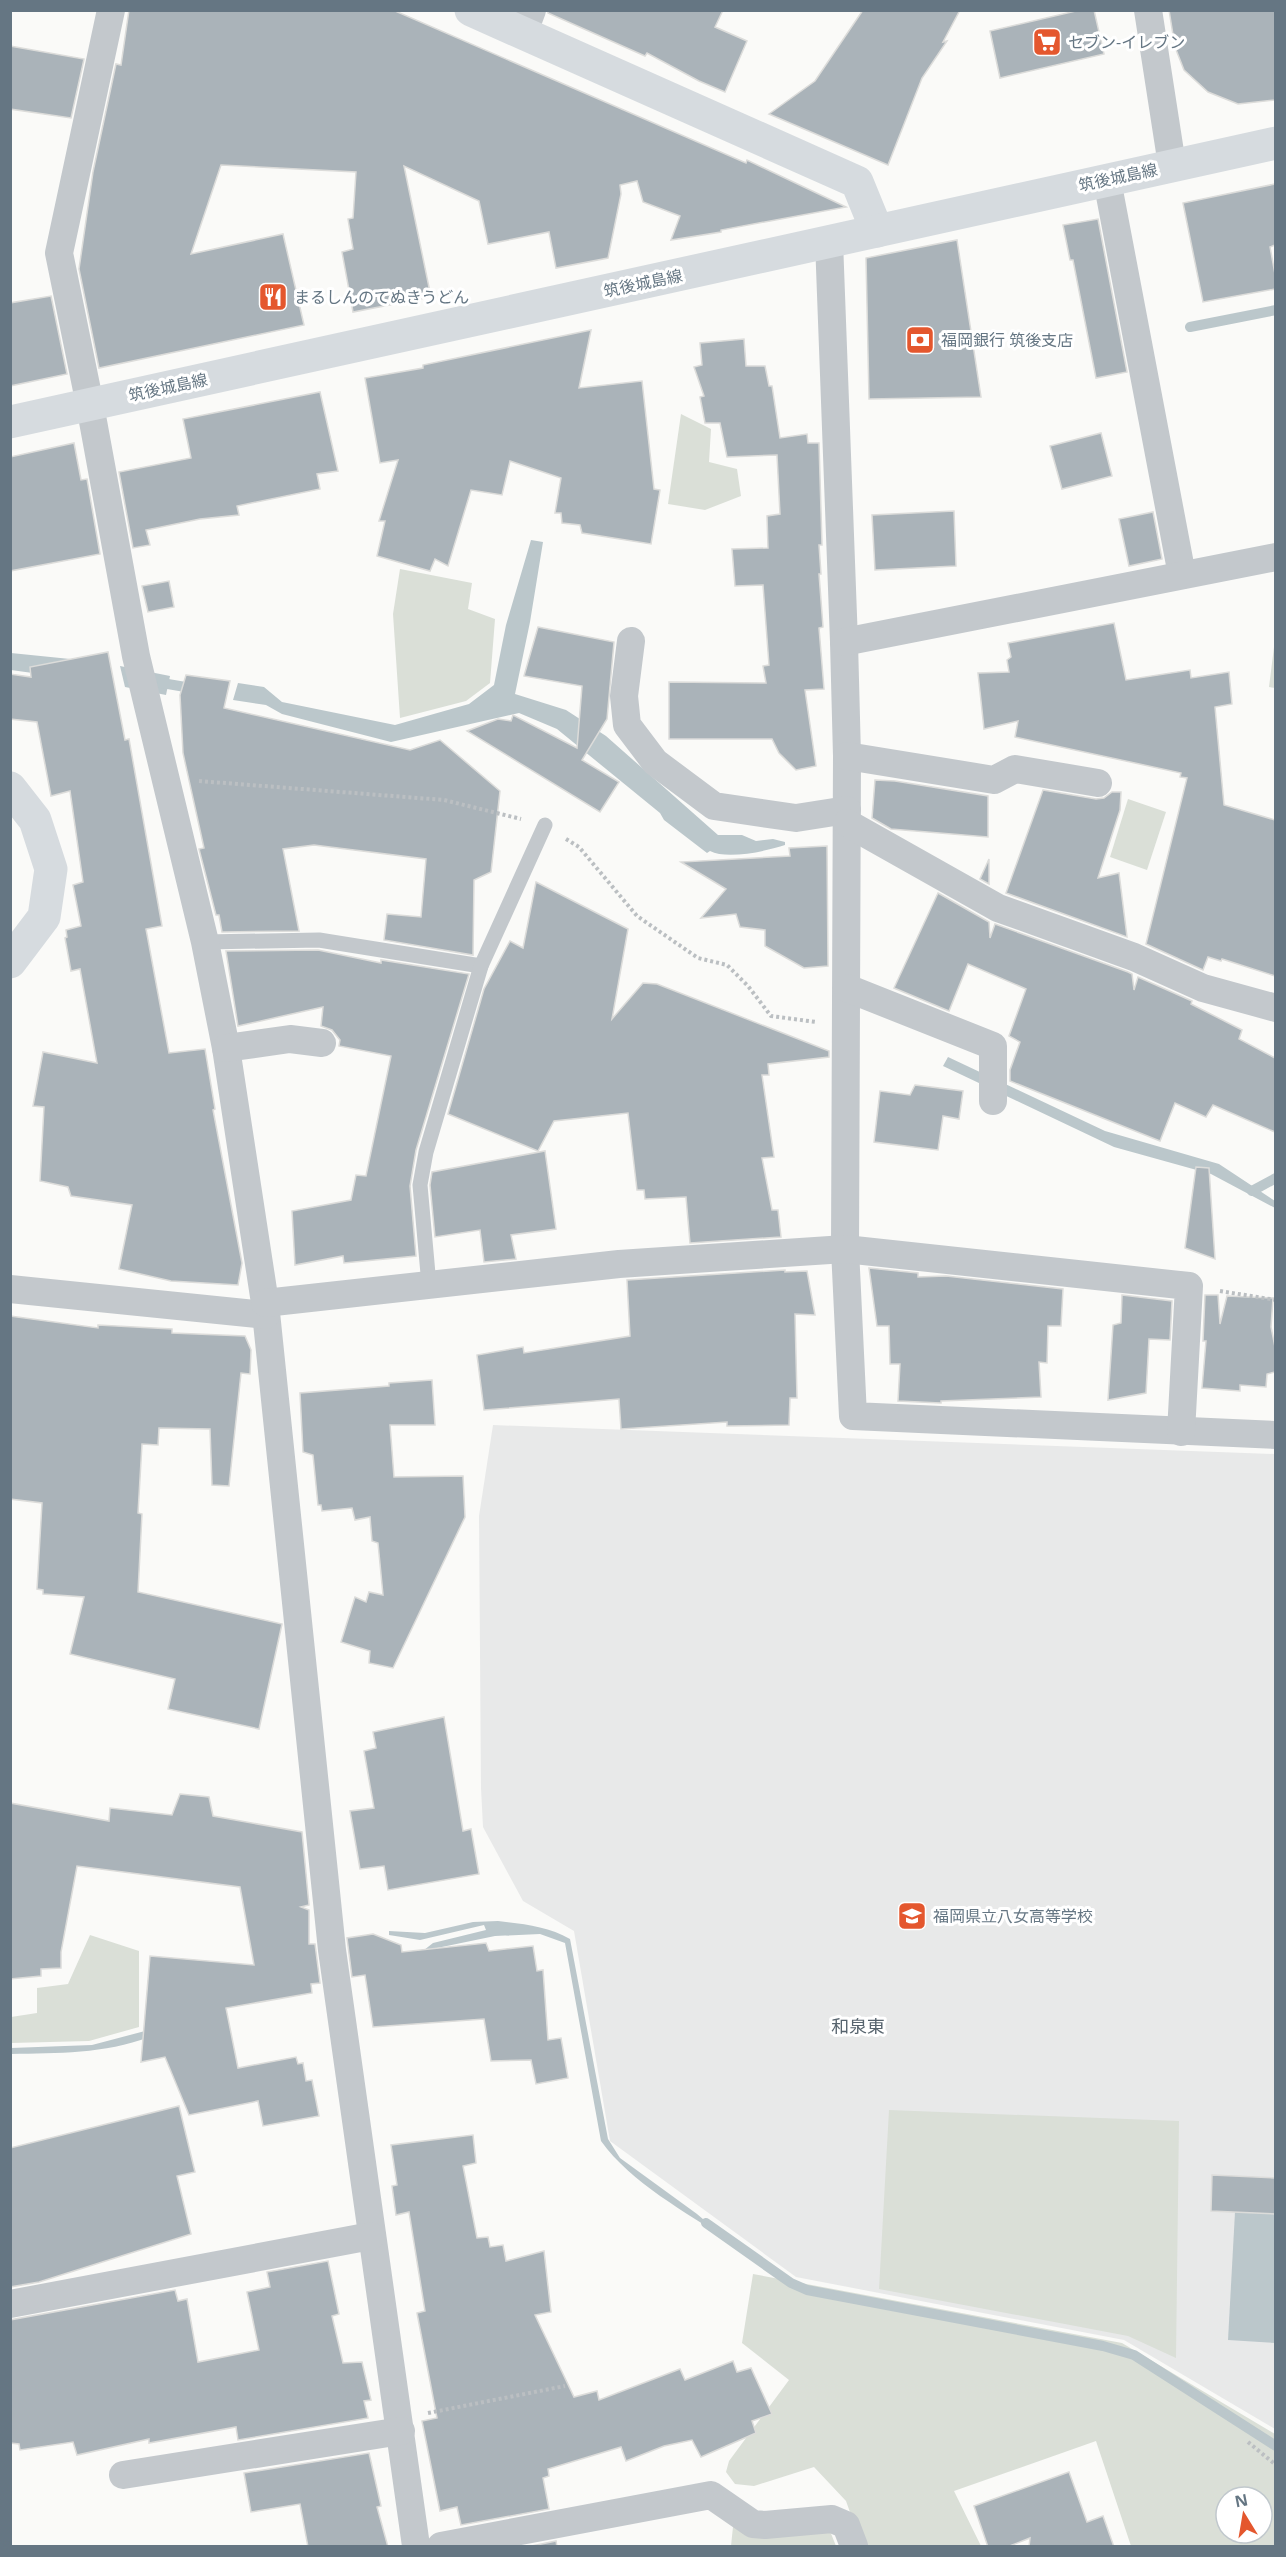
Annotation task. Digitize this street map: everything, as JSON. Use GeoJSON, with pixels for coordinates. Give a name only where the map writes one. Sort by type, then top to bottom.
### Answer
{"type":"FeatureCollection","features":[{"type":"Feature","properties":{"kind":"main road"},"geometry":{"type":"LineString","coordinates":[[471,10],[856,182],[877,231]]}},
{"type":"Feature","properties":{"kind":"main road","name":"筑後城島線"},"geometry":{"type":"LineString","coordinates":[[10,422],[1275,142]]}},
{"type":"Feature","properties":{"kind":"main road"},"geometry":{"type":"LineString","coordinates":[[10,788],[35,820],[51,869],[44,917],[10,962]]}},
{"type":"Feature","properties":{"kind":"street"},"geometry":{"type":"LineString","coordinates":[[111,10],[59,253],[90,405],[136,656],[205,942],[226,1048],[266,1309],[332,1950],[416,2547]]}},
{"type":"Feature","properties":{"kind":"street"},"geometry":{"type":"LineString","coordinates":[[1148,10],[1172,165]]}},
{"type":"Feature","properties":{"kind":"street"},"geometry":{"type":"LineString","coordinates":[[1107,180],[1182,575]]}},
{"type":"Feature","properties":{"kind":"street"},"geometry":{"type":"LineString","coordinates":[[829,241],[847,756],[845,1249],[853,1416],[1275,1435]]}},
{"type":"Feature","properties":{"kind":"street"},"geometry":{"type":"LineString","coordinates":[[844,642],[1275,557]]}},
{"type":"Feature","properties":{"kind":"street"},"geometry":{"type":"LineString","coordinates":[[631,641],[624,696],[627,725],[655,762],[714,806],[796,818],[847,817],[998,908],[1134,957],[1203,988],[1275,1008]]}},
{"type":"Feature","properties":{"kind":"street"},"geometry":{"type":"LineString","coordinates":[[847,756],[994,780],[1015,769],[1098,783]]}},
{"type":"Feature","properties":{"kind":"street"},"geometry":{"type":"LineString","coordinates":[[847,988],[993,1046],[993,1087]]}},
{"type":"Feature","properties":{"kind":"street"},"geometry":{"type":"LineString","coordinates":[[226,1048],[290,1039],[322,1043]]}},
{"type":"Feature","properties":{"kind":"street"},"geometry":{"type":"LineString","coordinates":[[10,1289],[266,1309],[429,1285],[619,1264],[845,1249],[1189,1286],[1181,1432]]}},
{"type":"Feature","properties":{"kind":"street"},"geometry":{"type":"LineString","coordinates":[[10,2304],[371,2236]]}},
{"type":"Feature","properties":{"kind":"street"},"geometry":{"type":"LineString","coordinates":[[123,2475],[400,2425]]}},
{"type":"Feature","properties":{"kind":"street"},"geometry":{"type":"LineString","coordinates":[[441,2547],[711,2494],[753,2524],[832,2519],[846,2525],[854,2547]]}},
{"type":"Feature","properties":{"kind":"lane"},"geometry":{"type":"LineString","coordinates":[[429,1285],[420,1185],[426,1152],[481,966],[545,825]]}},
{"type":"Feature","properties":{"kind":"lane"},"geometry":{"type":"LineString","coordinates":[[205,942],[319,940],[481,966]]}},
{"type":"Feature","properties":{"kind":"path"},"geometry":{"type":"LineString","coordinates":[[1189,1286],[1275,1300]]}},
{"type":"Feature","properties":{"kind":"path"},"geometry":{"type":"LineString","coordinates":[[400,2425],[565,2386]]}},
{"type":"Feature","properties":{"kind":"path"},"geometry":{"type":"LineString","coordinates":[[1248,2442],[1275,2465]]}},
{"type":"Feature","properties":{"kind":"shaded area"},"geometry":{"type":"Polygon","coordinates":[[[681,414],[711,429],[709,462],[737,469],[741,496],[705,510],[668,504],[681,414]]]}},
{"type":"Feature","properties":{"kind":"shaded area"},"geometry":{"type":"Polygon","coordinates":[[[531,540],[543,542],[515,694],[566,710],[606,736],[718,835],[742,835],[756,841],[773,839],[785,842],[785,845],[747,854],[726,855],[710,851],[707,853],[664,820],[660,813],[557,729],[519,713],[391,742],[282,714],[266,705],[233,700],[238,683],[264,687],[282,702],[395,725],[469,704],[494,685],[506,625],[531,540]]]}},
{"type":"Feature","properties":{"kind":"shaded area"},"geometry":{"type":"Polygon","coordinates":[[[400,569],[472,583],[468,609],[495,619],[490,683],[466,701],[400,718],[393,614],[400,569]]]}},
{"type":"Feature","properties":{"kind":"shaded area"},"geometry":{"type":"Polygon","coordinates":[[[1274,647],[1276,647],[1275,688],[1269,687],[1274,647]]]}},
{"type":"Feature","properties":{"kind":"shaded area"},"geometry":{"type":"Polygon","coordinates":[[[11,653],[80,660],[83,680],[11,670],[11,653]]]}},
{"type":"Feature","properties":{"kind":"shaded area"},"geometry":{"type":"Polygon","coordinates":[[[120,666],[170,676],[166,695],[125,687],[120,666]]]}},
{"type":"Feature","properties":{"kind":"shaded area"},"geometry":{"type":"Polygon","coordinates":[[[1128,799],[1166,812],[1147,870],[1110,857],[1128,799]]]}},
{"type":"Feature","properties":{"kind":"shaded area"},"geometry":{"type":"Polygon","coordinates":[[[948,1057],[1105,1131],[1219,1164],[1275,1201],[1275,1208],[1211,1174],[1114,1147],[943,1066],[948,1057]]]}},
{"type":"Feature","properties":{"kind":"shaded area","name":"福岡県立八女高等学校"},"geometry":{"type":"Polygon","coordinates":[[[493,1425],[1275,1454],[1275,2429],[1124,2340],[796,2277],[610,2141],[574,1931],[523,1901],[483,1827],[479,1516],[493,1425]]]}},
{"type":"Feature","properties":{"kind":"shaded area"},"geometry":{"type":"Polygon","coordinates":[[[498,1921],[544,1928],[570,1939],[608,2139],[620,2158],[697,2214],[729,2241],[643,2183],[613,2156],[601,2141],[565,1943],[540,1934],[495,1936],[437,1948],[386,1989],[381,1984],[433,1943],[486,1930],[484,1925],[420,1940],[389,1935],[389,1931],[425,1933],[473,1922],[498,1921]]]}},
{"type":"Feature","properties":{"kind":"shaded area"},"geometry":{"type":"Polygon","coordinates":[[[90,1935],[139,1951],[139,2027],[89,2041],[11,2043],[11,2017],[37,2013],[37,1988],[68,1984],[90,1935]]]}},
{"type":"Feature","properties":{"kind":"shaded area"},"geometry":{"type":"Polygon","coordinates":[[[145,2031],[149,2037],[98,2050],[11,2054],[11,2048],[92,2045],[145,2031]]]}},
{"type":"Feature","properties":{"kind":"shaded area"},"geometry":{"type":"Polygon","coordinates":[[[889,2110],[1179,2121],[1176,2358],[1128,2336],[879,2289],[889,2110]]]}},
{"type":"Feature","properties":{"kind":"shaded area"},"geometry":{"type":"Polygon","coordinates":[[[1235,2212],[1275,2214],[1275,2343],[1228,2340],[1235,2212]]]}},
{"type":"Feature","properties":{"kind":"shaded area"},"geometry":{"type":"Polygon","coordinates":[[[753,2274],[1122,2343],[1275,2434],[1275,2546],[1131,2546],[1096,2441],[954,2491],[981,2546],[862,2546],[846,2501],[814,2467],[754,2486],[735,2484],[726,2472],[729,2461],[789,2380],[742,2343],[753,2274]]]}},
{"type":"Feature","properties":{"kind":"shaded area"},"geometry":{"type":"Polygon","coordinates":[[[828,2526],[836,2546],[731,2546],[733,2527],[828,2526]]]}},
{"type":"Feature","properties":{"kind":"building"},"geometry":{"type":"Polygon","coordinates":[[[129,10],[393,10],[746,163],[747,160],[846,207],[671,240],[680,216],[643,202],[637,181],[620,185],[621,194],[608,258],[556,268],[549,232],[488,244],[479,201],[404,166],[431,297],[353,312],[342,252],[353,249],[348,219],[353,218],[356,172],[221,165],[191,254],[283,234],[304,325],[99,368],[79,269],[93,172],[116,64],[121,65],[129,10]]]}},
{"type":"Feature","properties":{"kind":"building"},"geometry":{"type":"Polygon","coordinates":[[[548,10],[723,10],[715,27],[747,41],[725,92],[647,53],[645,56],[548,13],[548,10]]]}},
{"type":"Feature","properties":{"kind":"building"},"geometry":{"type":"Polygon","coordinates":[[[863,10],[960,10],[943,42],[947,41],[922,78],[888,165],[769,114],[815,81],[863,10]]]}},
{"type":"Feature","properties":{"kind":"building","name":"セブン-イレブン"},"geometry":{"type":"Polygon","coordinates":[[[1080,10],[1094,10],[1104,54],[1000,78],[990,31],[1080,10]]]}},
{"type":"Feature","properties":{"kind":"building"},"geometry":{"type":"Polygon","coordinates":[[[1169,10],[1275,10],[1275,100],[1238,104],[1208,92],[1184,70],[1175,47],[1169,10]]]}},
{"type":"Feature","properties":{"kind":"building"},"geometry":{"type":"Polygon","coordinates":[[[10,46],[84,59],[71,118],[10,109],[10,46]]]}},
{"type":"Feature","properties":{"kind":"building"},"geometry":{"type":"Polygon","coordinates":[[[1275,184],[1275,245],[1270,247],[1275,289],[1203,302],[1183,203],[1275,184]]]}},
{"type":"Feature","properties":{"kind":"building"},"geometry":{"type":"Polygon","coordinates":[[[1098,219],[1127,372],[1096,378],[1073,260],[1070,260],[1063,225],[1098,219]]]}},
{"type":"Feature","properties":{"kind":"building","name":"福岡銀行 筑後支店"},"geometry":{"type":"Polygon","coordinates":[[[957,240],[981,397],[869,399],[866,258],[957,240]]]}},
{"type":"Feature","properties":{"kind":"building"},"geometry":{"type":"Polygon","coordinates":[[[51,296],[67,374],[10,386],[10,303],[51,296]]]}},
{"type":"Feature","properties":{"kind":"building"},"geometry":{"type":"Polygon","coordinates":[[[591,330],[579,388],[642,381],[654,489],[660,490],[651,544],[582,533],[580,525],[562,523],[561,513],[555,513],[561,478],[510,461],[502,495],[471,490],[448,566],[435,559],[430,571],[377,556],[385,521],[379,521],[398,460],[380,463],[365,378],[423,368],[423,365],[591,330]]]}},
{"type":"Feature","properties":{"kind":"building"},"geometry":{"type":"Polygon","coordinates":[[[744,339],[746,366],[765,366],[769,386],[772,386],[780,438],[807,434],[808,443],[819,443],[822,545],[819,545],[821,574],[819,574],[823,627],[819,628],[824,689],[805,690],[816,766],[796,770],[779,753],[772,739],[669,739],[669,682],[766,683],[763,666],[769,665],[763,585],[735,586],[732,549],[768,548],[767,516],[780,514],[777,455],[727,457],[720,423],[705,423],[700,397],[704,396],[694,367],[702,365],[700,343],[744,339]]]}},
{"type":"Feature","properties":{"kind":"building"},"geometry":{"type":"Polygon","coordinates":[[[320,392],[338,471],[317,474],[320,489],[237,506],[239,515],[200,519],[146,530],[150,545],[133,548],[119,472],[191,458],[183,419],[320,392]]]}},
{"type":"Feature","properties":{"kind":"building"},"geometry":{"type":"Polygon","coordinates":[[[1101,433],[1112,476],[1062,489],[1050,446],[1101,433]]]}},
{"type":"Feature","properties":{"kind":"building"},"geometry":{"type":"Polygon","coordinates":[[[74,443],[81,480],[87,479],[100,554],[10,571],[10,457],[74,443]]]}},
{"type":"Feature","properties":{"kind":"building"},"geometry":{"type":"Polygon","coordinates":[[[954,511],[956,566],[875,570],[872,515],[954,511]]]}},
{"type":"Feature","properties":{"kind":"building"},"geometry":{"type":"Polygon","coordinates":[[[1153,512],[1162,559],[1129,566],[1119,519],[1153,512]]]}},
{"type":"Feature","properties":{"kind":"building"},"geometry":{"type":"Polygon","coordinates":[[[169,581],[174,607],[148,612],[142,586],[169,581]]]}},
{"type":"Feature","properties":{"kind":"building"},"geometry":{"type":"Polygon","coordinates":[[[1114,623],[1126,680],[1190,670],[1191,678],[1229,672],[1232,704],[1215,707],[1224,805],[1275,820],[1275,976],[1222,959],[1221,961],[1208,957],[1203,970],[1146,944],[1187,778],[1180,777],[1181,773],[1015,737],[1018,721],[984,729],[978,673],[1009,672],[1007,660],[1011,657],[1008,643],[1114,623]]]}},
{"type":"Feature","properties":{"kind":"building"},"geometry":{"type":"Polygon","coordinates":[[[538,627],[614,642],[607,719],[582,760],[619,782],[600,812],[467,731],[498,719],[511,721],[513,715],[577,748],[582,686],[524,676],[538,627]]]}},
{"type":"Feature","properties":{"kind":"building"},"geometry":{"type":"Polygon","coordinates":[[[108,652],[125,740],[129,739],[162,926],[146,929],[169,1053],[205,1049],[215,1109],[213,1110],[242,1263],[238,1285],[171,1281],[119,1269],[132,1205],[71,1196],[68,1187],[40,1181],[44,1107],[33,1106],[43,1052],[97,1063],[80,969],[71,971],[65,938],[67,937],[66,930],[81,926],[73,885],[83,882],[70,791],[51,796],[37,722],[10,719],[10,674],[31,677],[30,667],[108,652]]]}},
{"type":"Feature","properties":{"kind":"building"},"geometry":{"type":"Polygon","coordinates":[[[186,675],[230,681],[224,708],[410,750],[440,740],[500,791],[491,872],[474,880],[473,955],[384,940],[387,914],[421,917],[426,859],[314,845],[283,849],[299,931],[222,932],[199,849],[204,848],[183,753],[180,695],[186,675]]]}},
{"type":"Feature","properties":{"kind":"building"},"geometry":{"type":"Polygon","coordinates":[[[875,780],[895,781],[988,796],[988,837],[891,829],[872,818],[875,780]]]}},
{"type":"Feature","properties":{"kind":"building"},"geometry":{"type":"Polygon","coordinates":[[[1043,790],[1096,799],[1104,798],[1112,792],[1121,792],[1120,810],[1098,878],[1119,873],[1127,937],[1006,893],[1043,790]]]}},
{"type":"Feature","properties":{"kind":"building"},"geometry":{"type":"Polygon","coordinates":[[[827,846],[828,966],[804,968],[765,946],[765,930],[740,927],[736,914],[701,918],[726,889],[681,862],[790,856],[789,848],[827,846]]]}},
{"type":"Feature","properties":{"kind":"building"},"geometry":{"type":"Polygon","coordinates":[[[989,859],[989,884],[980,879],[989,859]]]}},
{"type":"Feature","properties":{"kind":"building"},"geometry":{"type":"Polygon","coordinates":[[[536,882],[628,929],[612,1019],[643,983],[657,984],[829,1051],[829,1057],[768,1064],[769,1075],[762,1075],[774,1157],[762,1158],[772,1210],[778,1210],[781,1237],[690,1243],[686,1197],[645,1199],[644,1190],[637,1190],[628,1113],[554,1121],[538,1151],[448,1114],[484,989],[510,941],[523,948],[536,882]]]}},
{"type":"Feature","properties":{"kind":"building"},"geometry":{"type":"Polygon","coordinates":[[[938,893],[989,922],[990,938],[995,924],[1128,972],[1132,974],[1134,990],[1138,977],[1192,1001],[1191,1004],[1242,1030],[1239,1039],[1275,1058],[1275,1132],[1213,1105],[1206,1117],[1175,1103],[1160,1141],[1010,1081],[1010,1070],[1020,1042],[1009,1036],[1026,989],[968,964],[949,1011],[894,988],[938,893]]]}},
{"type":"Feature","properties":{"kind":"building"},"geometry":{"type":"Polygon","coordinates":[[[318,950],[381,963],[381,960],[469,974],[416,1150],[410,1186],[416,1256],[344,1263],[343,1256],[295,1265],[292,1211],[351,1200],[356,1175],[366,1176],[391,1056],[339,1046],[340,1040],[332,1030],[321,1026],[323,1007],[238,1026],[226,951],[318,950]]]}},
{"type":"Feature","properties":{"kind":"building"},"geometry":{"type":"Polygon","coordinates":[[[915,1085],[963,1091],[959,1119],[943,1116],[938,1150],[874,1142],[880,1091],[910,1095],[915,1085]]]}},
{"type":"Feature","properties":{"kind":"building"},"geometry":{"type":"Polygon","coordinates":[[[545,1151],[556,1229],[511,1235],[516,1259],[484,1262],[480,1230],[435,1237],[430,1185],[432,1172],[545,1151]]]}},
{"type":"Feature","properties":{"kind":"building"},"geometry":{"type":"Polygon","coordinates":[[[1196,1167],[1209,1168],[1215,1259],[1185,1248],[1196,1167]]]}},
{"type":"Feature","properties":{"kind":"building"},"geometry":{"type":"Polygon","coordinates":[[[869,1268],[918,1273],[918,1277],[946,1276],[1063,1289],[1061,1326],[1048,1326],[1047,1363],[1039,1362],[1041,1397],[941,1401],[941,1403],[898,1401],[900,1364],[890,1364],[889,1326],[877,1326],[869,1268]]]}},
{"type":"Feature","properties":{"kind":"building"},"geometry":{"type":"Polygon","coordinates":[[[785,1270],[785,1272],[807,1271],[815,1315],[795,1314],[797,1398],[790,1398],[789,1425],[727,1426],[727,1422],[621,1429],[619,1399],[484,1410],[477,1355],[523,1347],[524,1353],[630,1336],[627,1280],[785,1270]]]}},
{"type":"Feature","properties":{"kind":"building"},"geometry":{"type":"Polygon","coordinates":[[[1122,1295],[1172,1301],[1170,1340],[1149,1339],[1146,1393],[1108,1400],[1113,1325],[1121,1323],[1122,1295]]]}},
{"type":"Feature","properties":{"kind":"building"},"geometry":{"type":"Polygon","coordinates":[[[1205,1295],[1218,1295],[1220,1324],[1227,1296],[1273,1298],[1271,1327],[1275,1347],[1275,1372],[1267,1374],[1266,1387],[1240,1385],[1240,1391],[1202,1388],[1206,1341],[1203,1341],[1205,1295]]]}},
{"type":"Feature","properties":{"kind":"building"},"geometry":{"type":"Polygon","coordinates":[[[10,1316],[98,1328],[98,1325],[172,1329],[172,1333],[245,1336],[251,1350],[250,1374],[241,1373],[229,1486],[212,1485],[210,1429],[159,1428],[158,1445],[142,1444],[138,1513],[142,1514],[138,1592],[282,1624],[259,1729],[168,1709],[175,1679],[70,1654],[84,1597],[43,1594],[43,1590],[37,1589],[42,1503],[10,1499],[10,1316]]]}},
{"type":"Feature","properties":{"kind":"building"},"geometry":{"type":"Polygon","coordinates":[[[432,1380],[435,1425],[390,1425],[394,1477],[463,1476],[465,1517],[393,1668],[369,1663],[370,1651],[341,1642],[355,1597],[366,1602],[369,1592],[383,1595],[378,1543],[372,1541],[370,1517],[355,1520],[352,1508],[322,1511],[321,1505],[318,1505],[313,1455],[303,1452],[300,1393],[432,1380]]]}},
{"type":"Feature","properties":{"kind":"building"},"geometry":{"type":"Polygon","coordinates":[[[444,1717],[463,1831],[471,1829],[479,1874],[388,1890],[384,1866],[360,1869],[350,1811],[374,1808],[364,1751],[376,1748],[373,1732],[444,1717]]]}},
{"type":"Feature","properties":{"kind":"building"},"geometry":{"type":"Polygon","coordinates":[[[180,1794],[209,1797],[213,1816],[302,1832],[309,1905],[301,1907],[309,1910],[309,1944],[315,1944],[320,1983],[311,1984],[312,1993],[226,2008],[238,2068],[296,2057],[298,2064],[303,2063],[306,2081],[312,2080],[319,2116],[263,2126],[258,2101],[189,2115],[165,2057],[141,2062],[150,1956],[254,1965],[240,1887],[77,1866],[61,1952],[61,1968],[41,1969],[41,1976],[10,1979],[10,1803],[109,1821],[110,1808],[172,1815],[180,1794]]]}},
{"type":"Feature","properties":{"kind":"building"},"geometry":{"type":"Polygon","coordinates":[[[373,1934],[401,1945],[402,1952],[486,1943],[489,1951],[533,1946],[537,1971],[543,1970],[548,2040],[561,2038],[568,2078],[536,2084],[531,2060],[491,2061],[484,2019],[373,2027],[365,1975],[352,1977],[347,1938],[373,1934]]]}},
{"type":"Feature","properties":{"kind":"building"},"geometry":{"type":"Polygon","coordinates":[[[179,2106],[195,2172],[177,2176],[191,2234],[39,2282],[10,2287],[10,2148],[179,2106]]]}},
{"type":"Feature","properties":{"kind":"building"},"geometry":{"type":"Polygon","coordinates":[[[473,2135],[476,2163],[463,2166],[477,2238],[488,2237],[490,2247],[503,2245],[506,2261],[544,2251],[551,2312],[535,2315],[574,2397],[597,2391],[599,2400],[680,2369],[685,2380],[733,2361],[737,2372],[751,2368],[772,2414],[752,2421],[756,2433],[701,2457],[692,2440],[664,2446],[626,2461],[621,2447],[548,2469],[549,2476],[543,2478],[549,2509],[461,2525],[457,2507],[440,2511],[422,2421],[437,2418],[417,2313],[425,2311],[409,2212],[396,2215],[392,2186],[397,2185],[391,2145],[473,2135]]]}},
{"type":"Feature","properties":{"kind":"building"},"geometry":{"type":"Polygon","coordinates":[[[1212,2175],[1275,2178],[1275,2214],[1211,2211],[1212,2175]]]}},
{"type":"Feature","properties":{"kind":"building"},"geometry":{"type":"Polygon","coordinates":[[[328,2261],[339,2314],[332,2316],[343,2363],[362,2362],[371,2400],[364,2401],[368,2418],[238,2440],[236,2427],[149,2443],[149,2439],[77,2455],[73,2442],[20,2450],[19,2444],[10,2443],[10,2320],[175,2290],[178,2301],[187,2299],[198,2362],[259,2350],[247,2292],[270,2287],[267,2272],[328,2261]]]}},
{"type":"Feature","properties":{"kind":"building"},"geometry":{"type":"Polygon","coordinates":[[[369,2453],[381,2506],[377,2507],[388,2547],[308,2547],[300,2504],[251,2512],[244,2473],[369,2453]]]}},
{"type":"Feature","properties":{"kind":"building"},"geometry":{"type":"Polygon","coordinates":[[[1069,2472],[1087,2522],[1103,2516],[1114,2547],[1029,2547],[1030,2538],[1007,2547],[988,2547],[974,2506],[1069,2472]]]}},
{"type":"Feature","properties":{"kind":"building"},"geometry":{"type":"Polygon","coordinates":[[[556,2541],[557,2547],[527,2547],[556,2541]]]}},
{"type":"Feature","properties":{"kind":"waterway"},"geometry":{"type":"LineString","coordinates":[[1190,327],[1276,310]]}},
{"type":"Feature","properties":{"kind":"waterway"},"geometry":{"type":"LineString","coordinates":[[162,683],[197,689]]}},
{"type":"Feature","properties":{"kind":"waterway"},"geometry":{"type":"LineString","coordinates":[[1252,1191],[1276,1178]]}},
{"type":"Feature","properties":{"kind":"waterway"},"geometry":{"type":"LineString","coordinates":[[706,2223],[791,2283],[807,2290],[1103,2346],[1134,2355],[1276,2446]]}},
{"type":"Feature","properties":{"kind":"place","name":"セブン-イレブン"},"geometry":{"type":"Point","coordinates":[1047,42]}},
{"type":"Feature","properties":{"kind":"place","name":"まるしんのてぬきうどん"},"geometry":{"type":"Point","coordinates":[273,297]}},
{"type":"Feature","properties":{"kind":"place","name":"福岡銀行 筑後支店"},"geometry":{"type":"Point","coordinates":[920,340]}},
{"type":"Feature","properties":{"kind":"place","name":"福岡県立八女高等学校"},"geometry":{"type":"Point","coordinates":[912,1916]}},
{"type":"Feature","properties":{"kind":"district","name":"和泉東"},"geometry":{"type":"Point","coordinates":[858,2027]}}]}
